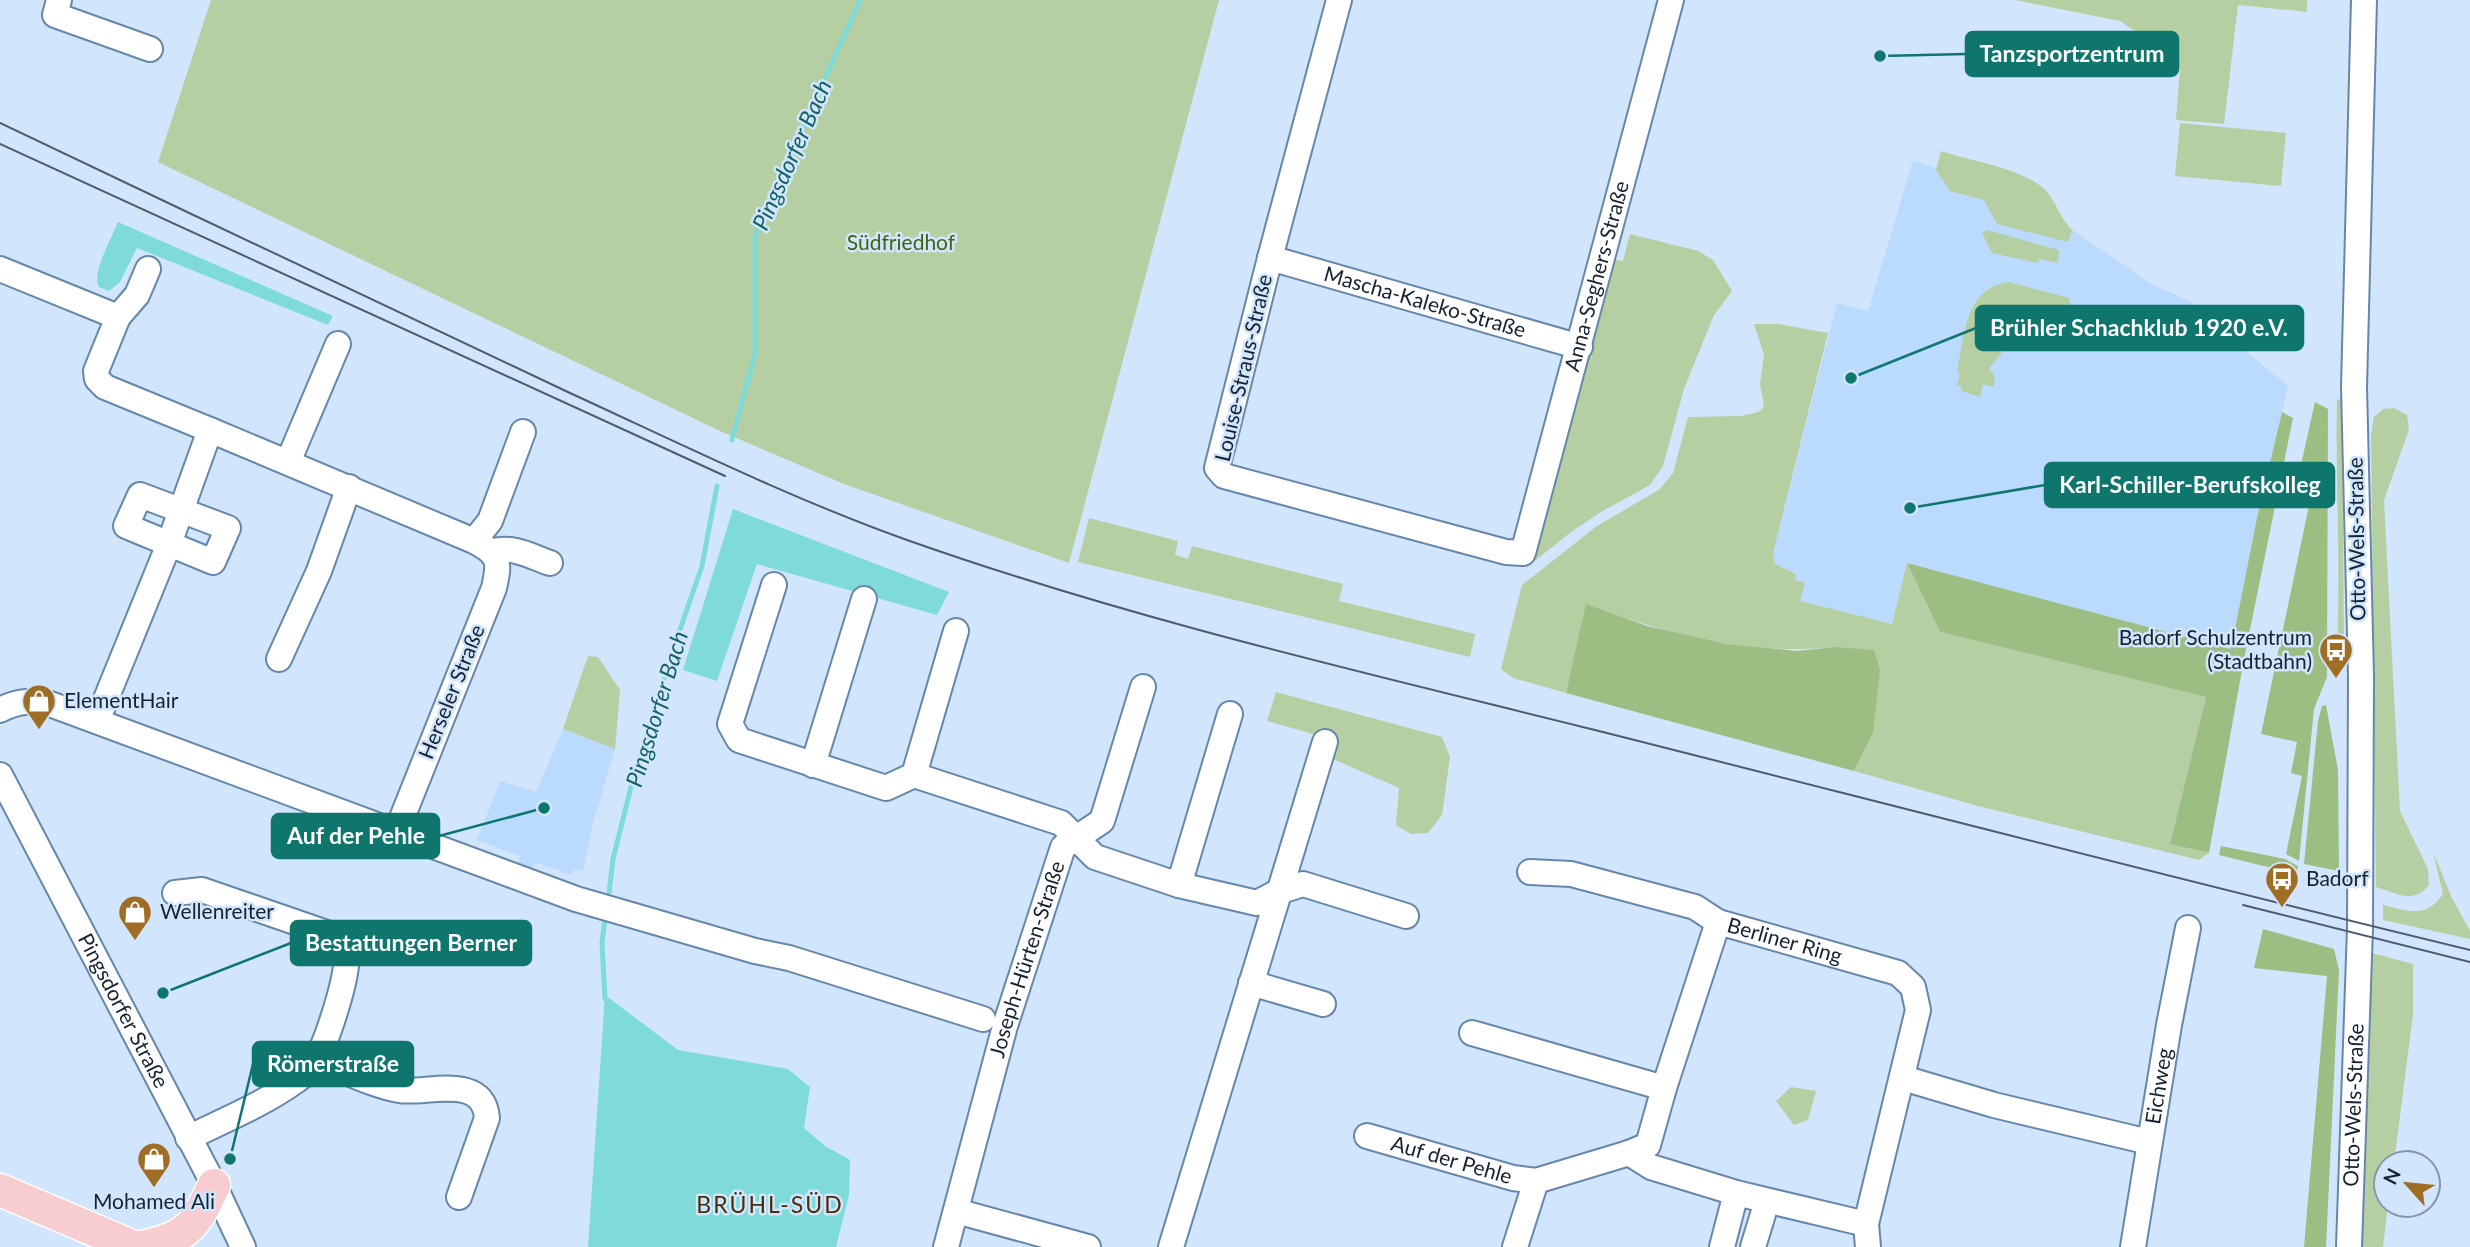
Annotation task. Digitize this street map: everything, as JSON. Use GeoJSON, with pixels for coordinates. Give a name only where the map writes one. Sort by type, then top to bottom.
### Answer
{"type":"FeatureCollection","features":[{"type":"Feature","properties":{"kind":"main road"},"geometry":{"type":"LineString","coordinates":[[140,1247],[164,1243],[190,1228],[202,1212],[214,1185]]}},
{"type":"Feature","properties":{"kind":"main road"},"geometry":{"type":"LineString","coordinates":[[0,1190],[134,1247]]}},
{"type":"Feature","properties":{"kind":"street"},"geometry":{"type":"LineString","coordinates":[[59,0],[55,15],[150,50]]}},
{"type":"Feature","properties":{"kind":"street","name":"Louise-Straus-Straße"},"geometry":{"type":"LineString","coordinates":[[1339,0],[1217,468],[1224,476],[1506,552],[1523,553]]}},
{"type":"Feature","properties":{"kind":"street","name":"Anna-Seghers-Straße"},"geometry":{"type":"LineString","coordinates":[[1523,553],[1671,0]]}},
{"type":"Feature","properties":{"kind":"street","name":"Otto-Wels-Straße"},"geometry":{"type":"LineString","coordinates":[[2347,1247],[2360,928],[2361,676],[2354,387],[2364,0]]}},
{"type":"Feature","properties":{"kind":"street","name":"Mascha-Kaleko-Straße"},"geometry":{"type":"LineString","coordinates":[[1270,258],[1580,347]]}},
{"type":"Feature","properties":{"kind":"street"},"geometry":{"type":"LineString","coordinates":[[0,269],[118,317]]}},
{"type":"Feature","properties":{"kind":"street"},"geometry":{"type":"LineString","coordinates":[[148,269],[137,295],[118,317],[96,371],[97,379],[105,387],[349,487],[483,546],[517,550],[550,563]]}},
{"type":"Feature","properties":{"kind":"street"},"geometry":{"type":"LineString","coordinates":[[288,462],[338,344]]}},
{"type":"Feature","properties":{"kind":"street"},"geometry":{"type":"LineString","coordinates":[[97,721],[169,544],[210,430]]}},
{"type":"Feature","properties":{"kind":"street"},"geometry":{"type":"LineString","coordinates":[[483,546],[523,432]]}},
{"type":"Feature","properties":{"kind":"street"},"geometry":{"type":"LineString","coordinates":[[279,659],[304,606],[349,487]]}},
{"type":"Feature","properties":{"kind":"street"},"geometry":{"type":"LineString","coordinates":[[139,495],[181,512],[228,528],[213,562],[126,526],[139,495]]}},
{"type":"Feature","properties":{"kind":"street","name":"Herseler Straße"},"geometry":{"type":"LineString","coordinates":[[396,833],[494,588],[499,566],[483,546]]}},
{"type":"Feature","properties":{"kind":"street"},"geometry":{"type":"LineString","coordinates":[[774,585],[730,724],[738,740],[886,788],[914,775],[1061,823],[1076,838]]}},
{"type":"Feature","properties":{"kind":"street"},"geometry":{"type":"LineString","coordinates":[[813,765],[864,598]]}},
{"type":"Feature","properties":{"kind":"street"},"geometry":{"type":"LineString","coordinates":[[914,775],[957,631]]}},
{"type":"Feature","properties":{"kind":"street","name":"Joseph-Hürten-Straße"},"geometry":{"type":"LineString","coordinates":[[946,1247],[1004,1026],[1063,847],[1102,821],[1143,687]]}},
{"type":"Feature","properties":{"kind":"street"},"geometry":{"type":"LineString","coordinates":[[0,710],[20,701],[50,704],[576,899],[755,951],[789,958],[983,1019]]}},
{"type":"Feature","properties":{"kind":"street"},"geometry":{"type":"LineString","coordinates":[[1179,885],[1230,714]]}},
{"type":"Feature","properties":{"kind":"street"},"geometry":{"type":"LineString","coordinates":[[1171,1247],[1325,742]]}},
{"type":"Feature","properties":{"kind":"street","name":"Pingsdorfer Straße"},"geometry":{"type":"LineString","coordinates":[[0,775],[214,1185],[243,1247]]}},
{"type":"Feature","properties":{"kind":"street","name":"Joseph-Hürten-Straße"},"geometry":{"type":"LineString","coordinates":[[1076,838],[1096,857],[1179,885],[1257,904],[1278,892],[1303,884],[1406,916]]}},
{"type":"Feature","properties":{"kind":"street"},"geometry":{"type":"LineString","coordinates":[[1530,872],[1571,874],[1696,907],[1718,922]]}},
{"type":"Feature","properties":{"kind":"street"},"geometry":{"type":"LineString","coordinates":[[175,893],[202,890],[324,932],[338,940],[346,952],[347,967],[342,991],[316,1060],[299,1080],[234,1117],[188,1138]]}},
{"type":"Feature","properties":{"kind":"street","name":"Berliner Ring"},"geometry":{"type":"LineString","coordinates":[[1536,1181],[1648,1145],[1718,922],[1898,973],[1913,987],[1918,1010],[1867,1236]]}},
{"type":"Feature","properties":{"kind":"street","name":"Eichweg"},"geometry":{"type":"LineString","coordinates":[[2133,1247],[2148,1142],[2188,928]]}},
{"type":"Feature","properties":{"kind":"street"},"geometry":{"type":"LineString","coordinates":[[1251,983],[1323,1004]]}},
{"type":"Feature","properties":{"kind":"street"},"geometry":{"type":"LineString","coordinates":[[1472,1033],[1664,1088]]}},
{"type":"Feature","properties":{"kind":"street"},"geometry":{"type":"LineString","coordinates":[[316,1060],[399,1090],[453,1088],[478,1098],[486,1107],[487,1118],[459,1197]]}},
{"type":"Feature","properties":{"kind":"street"},"geometry":{"type":"LineString","coordinates":[[1903,1078],[1994,1105],[2148,1142]]}},
{"type":"Feature","properties":{"kind":"street","name":"Auf der Pehle"},"geometry":{"type":"LineString","coordinates":[[1367,1136],[1513,1178],[1536,1181]]}},
{"type":"Feature","properties":{"kind":"street"},"geometry":{"type":"LineString","coordinates":[[1629,1153],[1651,1167],[1767,1200],[1867,1236]]}},
{"type":"Feature","properties":{"kind":"street"},"geometry":{"type":"LineString","coordinates":[[1515,1247],[1536,1181]]}},
{"type":"Feature","properties":{"kind":"street"},"geometry":{"type":"LineString","coordinates":[[1721,1247],[1736,1193]]}},
{"type":"Feature","properties":{"kind":"street"},"geometry":{"type":"LineString","coordinates":[[1753,1247],[1767,1200]]}},
{"type":"Feature","properties":{"kind":"street"},"geometry":{"type":"LineString","coordinates":[[956,1211],[1088,1247]]}},
{"type":"Feature","properties":{"kind":"shaded area"},"geometry":{"type":"Polygon","coordinates":[[[1913,160],[2039,207],[2150,283],[2195,304],[2218,328],[2288,386],[2257,518],[2231,649],[1907,563],[1892,624],[1800,601],[1794,580],[1796,574],[1775,564],[1773,553],[1837,303],[1868,311],[1913,160]]]}},
{"type":"Feature","properties":{"kind":"shaded area"},"geometry":{"type":"Polygon","coordinates":[[[118,222],[333,316],[328,325],[137,248],[120,282],[109,291],[99,287],[97,281],[100,264],[118,222]]]}},
{"type":"Feature","properties":{"kind":"shaded area"},"geometry":{"type":"Polygon","coordinates":[[[2315,402],[2328,409],[2327,677],[2314,709],[2299,861],[2286,854],[2302,776],[2291,773],[2297,742],[2261,734],[2312,491],[2296,487],[2315,402]]]}},
{"type":"Feature","properties":{"kind":"shaded area"},"geometry":{"type":"Polygon","coordinates":[[[2282,412],[2293,418],[2244,659],[2209,853],[2170,844],[2206,697],[1940,632],[1907,563],[2231,649],[2257,518],[2282,412]]]}},
{"type":"Feature","properties":{"kind":"shaded area"},"geometry":{"type":"Polygon","coordinates":[[[733,509],[949,592],[937,615],[757,564],[717,681],[683,670],[733,509]]]}},
{"type":"Feature","properties":{"kind":"shaded area"},"geometry":{"type":"Polygon","coordinates":[[[1586,604],[1647,626],[1727,644],[1797,651],[1835,647],[1874,650],[1880,670],[1873,733],[1854,771],[1566,693],[1586,604]]]}},
{"type":"Feature","properties":{"kind":"shaded area"},"geometry":{"type":"Polygon","coordinates":[[[2326,705],[2338,770],[2339,871],[2304,864],[2318,721],[2322,706],[2326,705]]]}},
{"type":"Feature","properties":{"kind":"shaded area"},"geometry":{"type":"Polygon","coordinates":[[[563,729],[615,749],[593,823],[583,871],[575,869],[571,875],[535,862],[532,868],[518,863],[520,856],[477,840],[500,781],[536,792],[563,729]]]}},
{"type":"Feature","properties":{"kind":"shaded area"},"geometry":{"type":"Polygon","coordinates":[[[2221,846],[2285,859],[2298,866],[2296,874],[2219,855],[2221,846]]]}},
{"type":"Feature","properties":{"kind":"shaded area"},"geometry":{"type":"Polygon","coordinates":[[[2263,929],[2334,949],[2339,970],[2326,1247],[2304,1247],[2327,976],[2254,968],[2263,929]]]}},
{"type":"Feature","properties":{"kind":"shaded area"},"geometry":{"type":"Polygon","coordinates":[[[605,995],[678,1050],[788,1069],[810,1087],[804,1128],[825,1146],[850,1160],[849,1195],[836,1247],[588,1247],[605,995]]]}},
{"type":"Feature","properties":{"kind":"green space","name":"Südfriedhof"},"geometry":{"type":"Polygon","coordinates":[[[211,0],[1219,0],[1069,563],[844,484],[720,431],[158,162],[211,0]]]}},
{"type":"Feature","properties":{"kind":"green space"},"geometry":{"type":"Polygon","coordinates":[[[2015,0],[2307,0],[2307,12],[2238,5],[2224,124],[2176,120],[2180,68],[2174,68],[2165,51],[2120,21],[2015,0]]]}},
{"type":"Feature","properties":{"kind":"green space"},"geometry":{"type":"Polygon","coordinates":[[[2180,123],[2286,133],[2281,186],[2175,176],[2180,123]]]}},
{"type":"Feature","properties":{"kind":"green space"},"geometry":{"type":"Polygon","coordinates":[[[1941,151],[2013,172],[2039,185],[2048,193],[2072,230],[2068,242],[1997,224],[1984,200],[1950,191],[1936,170],[1941,151]]]}},
{"type":"Feature","properties":{"kind":"green space"},"geometry":{"type":"Polygon","coordinates":[[[1987,230],[2059,250],[2058,263],[2039,259],[2038,263],[1992,253],[1982,233],[1987,230]]]}},
{"type":"Feature","properties":{"kind":"green space"},"geometry":{"type":"Polygon","coordinates":[[[1630,234],[1698,251],[1713,260],[1732,291],[1714,315],[1684,389],[1663,466],[1650,485],[1571,532],[1526,568],[1610,259],[1623,261],[1630,234]]]}},
{"type":"Feature","properties":{"kind":"green space"},"geometry":{"type":"Polygon","coordinates":[[[2009,282],[2069,298],[2070,307],[2061,311],[2027,313],[2010,323],[2000,336],[2001,354],[1989,368],[1995,377],[1994,387],[1983,384],[1980,397],[1961,391],[1962,387],[1957,385],[1960,373],[1957,372],[1969,316],[1983,294],[1994,286],[2009,282]]]}},
{"type":"Feature","properties":{"kind":"green space"},"geometry":{"type":"Polygon","coordinates":[[[1754,324],[1778,324],[1828,333],[1773,553],[1775,564],[1796,574],[1795,580],[1805,583],[1800,601],[1892,624],[1907,563],[1940,632],[2206,697],[2170,844],[2209,853],[2199,860],[1978,806],[1854,771],[1872,735],[1835,647],[1770,648],[1708,640],[1648,625],[1587,605],[1566,693],[1513,678],[1501,669],[1522,585],[1597,526],[1660,489],[1673,473],[1688,417],[1741,416],[1759,412],[1764,406],[1760,384],[1764,355],[1754,324]]]}},
{"type":"Feature","properties":{"kind":"green space"},"geometry":{"type":"Polygon","coordinates":[[[2340,399],[2344,644],[2337,644],[2337,400],[2340,399]]]}},
{"type":"Feature","properties":{"kind":"green space"},"geometry":{"type":"Polygon","coordinates":[[[2394,408],[2407,415],[2409,430],[2384,500],[2400,811],[2428,869],[2429,885],[2417,895],[2411,896],[2376,887],[2371,435],[2374,417],[2383,409],[2394,408]]]}},
{"type":"Feature","properties":{"kind":"green space"},"geometry":{"type":"Polygon","coordinates":[[[1089,518],[1178,541],[1175,555],[1188,559],[1192,546],[1343,584],[1339,601],[1475,634],[1470,657],[1078,562],[1089,518]]]}},
{"type":"Feature","properties":{"kind":"green space"},"geometry":{"type":"Polygon","coordinates":[[[588,656],[598,657],[620,690],[615,749],[563,729],[588,656]]]}},
{"type":"Feature","properties":{"kind":"green space"},"geometry":{"type":"Polygon","coordinates":[[[1276,692],[1442,737],[1450,757],[1442,815],[1428,833],[1411,834],[1396,825],[1399,788],[1333,759],[1337,741],[1267,721],[1276,692]]]}},
{"type":"Feature","properties":{"kind":"green space"},"geometry":{"type":"Polygon","coordinates":[[[2433,852],[2452,898],[2470,931],[2470,939],[2383,920],[2383,905],[2408,911],[2423,910],[2437,902],[2443,894],[2433,852]]]}},
{"type":"Feature","properties":{"kind":"green space"},"geometry":{"type":"Polygon","coordinates":[[[2368,952],[2413,964],[2413,1015],[2396,1149],[2372,1149],[2372,1219],[2386,1219],[2383,1247],[2359,1247],[2368,952]]]}},
{"type":"Feature","properties":{"kind":"green space"},"geometry":{"type":"Polygon","coordinates":[[[1791,1087],[1816,1091],[1808,1120],[1794,1125],[1776,1101],[1791,1087]]]}},
{"type":"Feature","properties":{"kind":"waterway","name":"Pingsdorfer Bach"},"geometry":{"type":"LineString","coordinates":[[732,440],[755,354],[755,236],[860,0]]}},
{"type":"Feature","properties":{"kind":"waterway","name":"Pingsdorfer Bach"},"geometry":{"type":"LineString","coordinates":[[609,893],[613,859],[634,775],[702,566],[717,486]]}},
{"type":"Feature","properties":{"kind":"waterway","name":"Pingsdorfer Bach"},"geometry":{"type":"LineString","coordinates":[[605,919],[602,943],[605,999]]}},
{"type":"Feature","properties":{"kind":"tram line"},"geometry":{"type":"LineString","coordinates":[[0,123],[737,470],[821,507],[907,540],[1076,595],[1247,643],[2470,950]]}},
{"type":"Feature","properties":{"kind":"tram line"},"geometry":{"type":"LineString","coordinates":[[0,144],[725,476]]}},
{"type":"Feature","properties":{"kind":"tram line"},"geometry":{"type":"LineString","coordinates":[[2243,905],[2470,962]]}},
{"type":"Feature","properties":{"kind":"place","name":"Tanzsportzentrum"},"geometry":{"type":"Point","coordinates":[1880,56]}},
{"type":"Feature","properties":{"kind":"place","name":"Brühler Schachklub 1920 e.V."},"geometry":{"type":"Point","coordinates":[1851,378]}},
{"type":"Feature","properties":{"kind":"place","name":"Karl-Schiller-Berufskolleg"},"geometry":{"type":"Point","coordinates":[1910,508]}},
{"type":"Feature","properties":{"kind":"place","name":"Badorf Schulzentrum (Stadtbahn)"},"geometry":{"type":"Point","coordinates":[2336,680]}},
{"type":"Feature","properties":{"kind":"place","name":"ElementHair"},"geometry":{"type":"Point","coordinates":[39,731]}},
{"type":"Feature","properties":{"kind":"place","name":"Auf der Pehle"},"geometry":{"type":"Point","coordinates":[544,808]}},
{"type":"Feature","properties":{"kind":"place","name":"Badorf"},"geometry":{"type":"Point","coordinates":[2282,909]}},
{"type":"Feature","properties":{"kind":"place","name":"Wellenreiter"},"geometry":{"type":"Point","coordinates":[135,942]}},
{"type":"Feature","properties":{"kind":"place","name":"Bestattungen Berner"},"geometry":{"type":"Point","coordinates":[163,993]}},
{"type":"Feature","properties":{"kind":"place","name":"Römerstraße"},"geometry":{"type":"Point","coordinates":[230,1159]}},
{"type":"Feature","properties":{"kind":"place","name":"Mohamed Ali"},"geometry":{"type":"Point","coordinates":[154,1189]}},
{"type":"Feature","properties":{"kind":"district","name":"BRÜHL-SÜD"},"geometry":{"type":"Point","coordinates":[770,1205]}}]}
